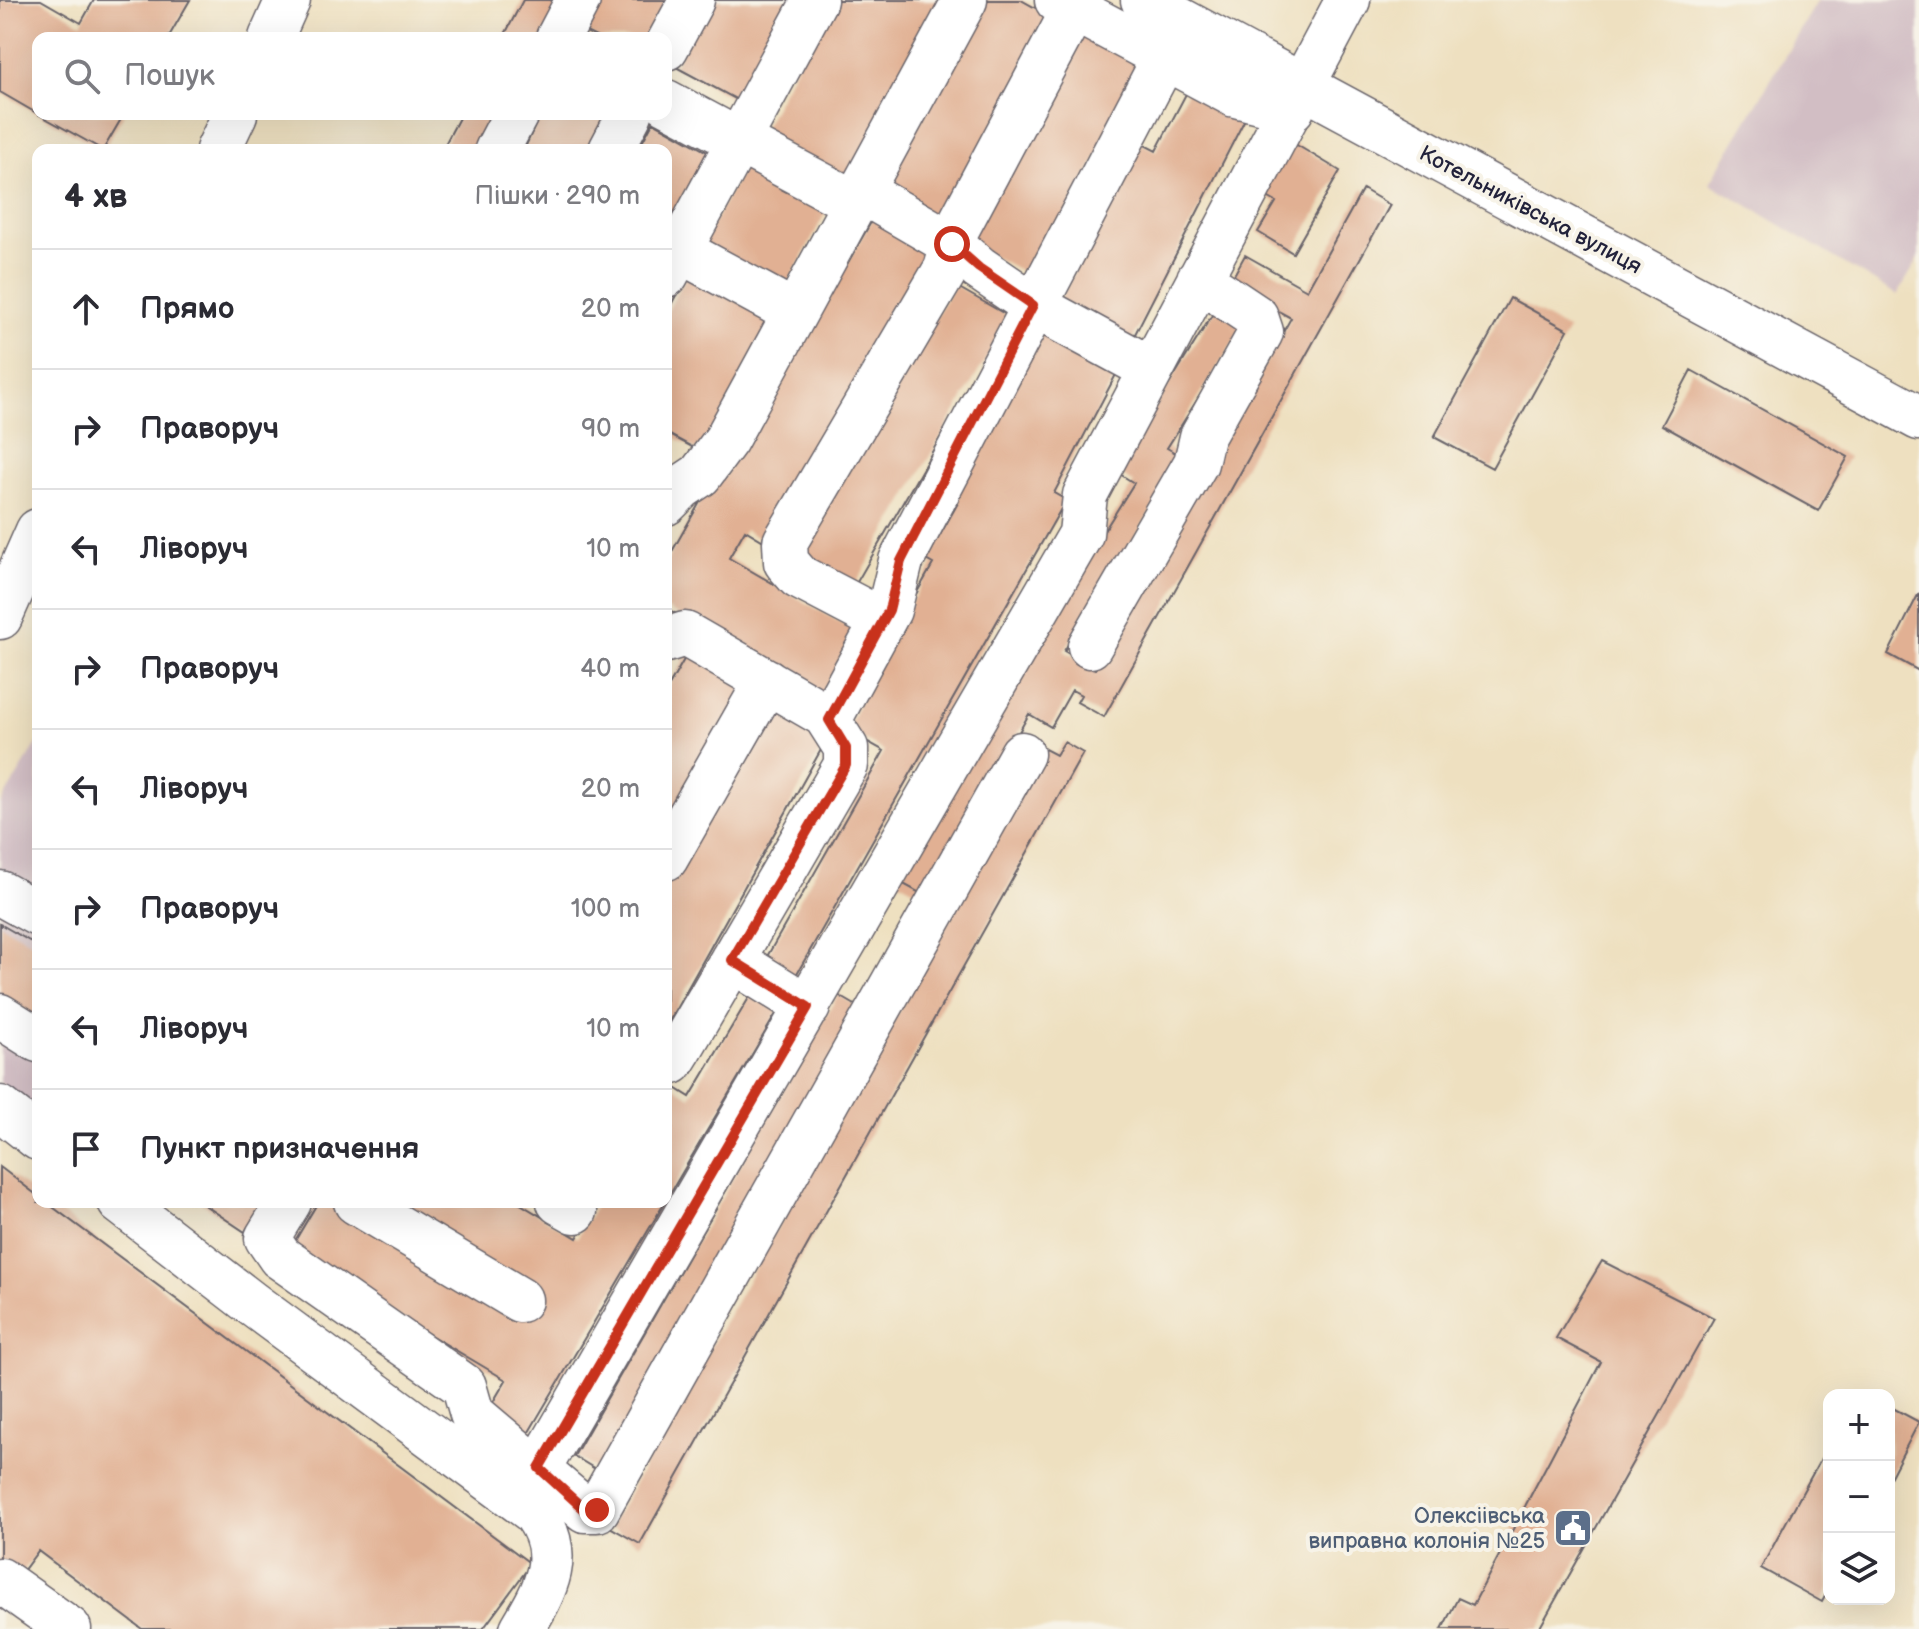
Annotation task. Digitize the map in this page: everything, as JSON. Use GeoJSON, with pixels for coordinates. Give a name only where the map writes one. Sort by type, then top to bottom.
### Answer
{"type":"FeatureCollection","features":[{"type":"Feature","properties":{"kind":"street"},"geometry":{"type":"LineString","coordinates":[[274,32],[288,0]]}},
{"type":"Feature","properties":{"kind":"street"},"geometry":{"type":"LineString","coordinates":[[561,32],[578,0]]}},
{"type":"Feature","properties":{"kind":"street"},"geometry":{"type":"LineString","coordinates":[[672,37],[692,0]]}},
{"type":"Feature","properties":{"kind":"street"},"geometry":{"type":"LineString","coordinates":[[672,253],[738,141],[815,0]]}},
{"type":"Feature","properties":{"kind":"street"},"geometry":{"type":"LineString","coordinates":[[672,489],[700,475],[726,440],[965,0]]}},
{"type":"Feature","properties":{"kind":"street","name":"Котельниківська вулиця"},"geometry":{"type":"LineString","coordinates":[[1143,0],[1296,97],[1919,418]]}},
{"type":"Feature","properties":{"kind":"street"},"geometry":{"type":"LineString","coordinates":[[539,1468],[1081,534],[1085,495],[1348,0]]}},
{"type":"Feature","properties":{"kind":"street"},"geometry":{"type":"LineString","coordinates":[[883,621],[799,577],[786,562],[785,542],[946,269],[957,229],[1066,5],[1235,95],[1296,97]]}},
{"type":"Feature","properties":{"kind":"street"},"geometry":{"type":"LineString","coordinates":[[829,720],[883,621],[901,561],[1164,59]]}},
{"type":"Feature","properties":{"kind":"street"},"geometry":{"type":"LineString","coordinates":[[672,105],[738,141],[952,244],[979,268],[1033,305],[1151,369]]}},
{"type":"Feature","properties":{"kind":"street"},"geometry":{"type":"LineString","coordinates":[[221,144],[232,120]]}},
{"type":"Feature","properties":{"kind":"street"},"geometry":{"type":"LineString","coordinates":[[500,144],[513,120]]}},
{"type":"Feature","properties":{"kind":"street"},"geometry":{"type":"LineString","coordinates":[[614,144],[627,120]]}},
{"type":"Feature","properties":{"kind":"street"},"geometry":{"type":"LineString","coordinates":[[672,257],[795,313]]}},
{"type":"Feature","properties":{"kind":"street"},"geometry":{"type":"LineString","coordinates":[[1090,646],[1196,463],[1202,437],[1261,332],[1256,317],[1199,279]]}},
{"type":"Feature","properties":{"kind":"street"},"geometry":{"type":"LineString","coordinates":[[0,617],[22,541]]}},
{"type":"Feature","properties":{"kind":"street"},"geometry":{"type":"LineString","coordinates":[[672,638],[685,634],[829,720],[846,748],[846,765],[672,1062]]}},
{"type":"Feature","properties":{"kind":"street"},"geometry":{"type":"LineString","coordinates":[[672,847],[767,681]]}},
{"type":"Feature","properties":{"kind":"street"},"geometry":{"type":"LineString","coordinates":[[285,1208],[267,1238],[280,1257],[464,1386],[472,1414],[585,1510],[597,1510],[1022,754]]}},
{"type":"Feature","properties":{"kind":"street"},"geometry":{"type":"LineString","coordinates":[[0,893],[32,911]]}},
{"type":"Feature","properties":{"kind":"street"},"geometry":{"type":"LineString","coordinates":[[732,960],[808,1007]]}},
{"type":"Feature","properties":{"kind":"street"},"geometry":{"type":"LineString","coordinates":[[0,1016],[32,1036]]}},
{"type":"Feature","properties":{"kind":"street"},"geometry":{"type":"LineString","coordinates":[[0,1108],[32,1133]]}},
{"type":"Feature","properties":{"kind":"street"},"geometry":{"type":"LineString","coordinates":[[128,1208],[534,1512],[548,1535],[552,1561],[546,1588],[522,1629]]}},
{"type":"Feature","properties":{"kind":"street"},"geometry":{"type":"LineString","coordinates":[[366,1208],[520,1300]]}},
{"type":"Feature","properties":{"kind":"street"},"geometry":{"type":"LineString","coordinates":[[0,1580],[69,1629]]}},
{"type":"Feature","properties":{"kind":"shaded area"},"geometry":{"type":"Polygon","coordinates":[[[1818,0],[1919,0],[1919,258],[1897,295],[1710,183],[1818,0]]]}},
{"type":"Feature","properties":{"kind":"shaded area"},"geometry":{"type":"Polygon","coordinates":[[[32,752],[32,1107],[0,1083],[0,804],[32,752]]]}},
{"type":"Feature","properties":{"kind":"building"},"geometry":{"type":"Polygon","coordinates":[[[0,0],[41,0],[81,23],[94,0],[190,0],[171,32],[32,32],[32,111],[0,92],[0,0]]]}},
{"type":"Feature","properties":{"kind":"building"},"geometry":{"type":"Polygon","coordinates":[[[523,0],[563,0],[545,32],[506,32],[523,0]]]}},
{"type":"Feature","properties":{"kind":"building"},"geometry":{"type":"Polygon","coordinates":[[[600,0],[676,0],[659,32],[584,31],[600,0]]]}},
{"type":"Feature","properties":{"kind":"building"},"geometry":{"type":"Polygon","coordinates":[[[709,0],[796,0],[741,102],[674,66],[709,0]]]}},
{"type":"Feature","properties":{"kind":"building"},"geometry":{"type":"Polygon","coordinates":[[[831,0],[945,0],[849,180],[761,133],[831,0]]]}},
{"type":"Feature","properties":{"kind":"building"},"geometry":{"type":"Polygon","coordinates":[[[983,0],[1021,0],[1055,19],[946,224],[883,190],[983,0]]]}},
{"type":"Feature","properties":{"kind":"building"},"geometry":{"type":"Polygon","coordinates":[[[1079,26],[1148,64],[1032,277],[963,240],[1079,26]]]}},
{"type":"Feature","properties":{"kind":"building"},"geometry":{"type":"Polygon","coordinates":[[[1188,90],[1245,119],[1131,342],[1058,304],[1141,143],[1156,151],[1188,90]]]}},
{"type":"Feature","properties":{"kind":"building"},"geometry":{"type":"Polygon","coordinates":[[[49,120],[120,120],[106,144],[92,144],[49,120]]]}},
{"type":"Feature","properties":{"kind":"building"},"geometry":{"type":"Polygon","coordinates":[[[458,120],[498,120],[484,144],[445,144],[458,120]]]}},
{"type":"Feature","properties":{"kind":"building"},"geometry":{"type":"Polygon","coordinates":[[[537,120],[612,120],[599,144],[527,144],[537,120]]]}},
{"type":"Feature","properties":{"kind":"building"},"geometry":{"type":"Polygon","coordinates":[[[653,122],[707,152],[672,219],[672,144],[641,144],[653,122]]]}},
{"type":"Feature","properties":{"kind":"building"},"geometry":{"type":"Polygon","coordinates":[[[1285,138],[1340,171],[1293,253],[1258,232],[1276,202],[1255,190],[1285,138]]]}},
{"type":"Feature","properties":{"kind":"building"},"geometry":{"type":"Polygon","coordinates":[[[744,166],[827,210],[786,288],[703,243],[744,166]]]}},
{"type":"Feature","properties":{"kind":"building"},"geometry":{"type":"Polygon","coordinates":[[[1363,189],[1390,205],[1104,717],[1077,702],[1081,695],[1072,690],[1051,727],[1029,714],[927,897],[898,881],[1038,637],[1134,483],[1115,471],[1219,304],[1246,322],[1167,448],[1184,458],[1064,651],[1095,669],[1291,318],[1229,284],[1245,255],[1307,290],[1363,189]]]}},
{"type":"Feature","properties":{"kind":"building"},"geometry":{"type":"Polygon","coordinates":[[[878,210],[937,244],[767,543],[745,530],[729,558],[858,633],[822,698],[672,611],[672,551],[716,474],[723,479],[878,210]]]}},
{"type":"Feature","properties":{"kind":"building"},"geometry":{"type":"Polygon","coordinates":[[[688,273],[774,319],[703,453],[672,436],[672,303],[688,273]]]}},
{"type":"Feature","properties":{"kind":"building"},"geometry":{"type":"Polygon","coordinates":[[[954,285],[1010,317],[853,589],[797,557],[954,285]]]}},
{"type":"Feature","properties":{"kind":"building"},"geometry":{"type":"Polygon","coordinates":[[[1510,298],[1568,330],[1492,468],[1434,437],[1510,298]]]}},
{"type":"Feature","properties":{"kind":"building"},"geometry":{"type":"Polygon","coordinates":[[[1046,325],[1121,365],[1054,493],[1066,500],[791,984],[761,967],[884,751],[847,730],[882,654],[933,564],[926,560],[959,501],[951,496],[1046,325]]]}},
{"type":"Feature","properties":{"kind":"building"},"geometry":{"type":"Polygon","coordinates":[[[1691,370],[1848,457],[1818,511],[1662,425],[1691,370]]]}},
{"type":"Feature","properties":{"kind":"building"},"geometry":{"type":"Polygon","coordinates":[[[1919,593],[1919,671],[1888,654],[1919,593]]]}},
{"type":"Feature","properties":{"kind":"building"},"geometry":{"type":"Polygon","coordinates":[[[690,649],[749,684],[672,819],[672,680],[690,649]]]}},
{"type":"Feature","properties":{"kind":"building"},"geometry":{"type":"Polygon","coordinates":[[[767,706],[827,739],[672,1016],[672,874],[767,706]]]}},
{"type":"Feature","properties":{"kind":"building"},"geometry":{"type":"Polygon","coordinates":[[[1064,742],[1083,753],[640,1544],[610,1527],[1045,749],[1056,755],[1064,742]]]}},
{"type":"Feature","properties":{"kind":"building"},"geometry":{"type":"Polygon","coordinates":[[[0,924],[32,943],[32,1020],[0,1002],[0,924]]]}},
{"type":"Feature","properties":{"kind":"building"},"geometry":{"type":"Polygon","coordinates":[[[756,986],[783,1002],[672,1190],[672,1086],[690,1097],[756,986]]]}},
{"type":"Feature","properties":{"kind":"building"},"geometry":{"type":"Polygon","coordinates":[[[838,995],[867,1012],[602,1473],[574,1456],[838,995]]]}},
{"type":"Feature","properties":{"kind":"building"},"geometry":{"type":"Polygon","coordinates":[[[0,1167],[32,1191],[32,1208],[54,1208],[531,1564],[483,1629],[142,1629],[38,1551],[20,1575],[0,1560],[0,1167]]]}},
{"type":"Feature","properties":{"kind":"building"},"geometry":{"type":"Polygon","coordinates":[[[209,1208],[260,1208],[245,1232],[209,1208]]]}},
{"type":"Feature","properties":{"kind":"building"},"geometry":{"type":"Polygon","coordinates":[[[314,1208],[343,1208],[523,1315],[389,1208],[527,1208],[577,1238],[594,1208],[661,1208],[526,1437],[486,1414],[506,1380],[289,1251],[314,1208]]]}},
{"type":"Feature","properties":{"kind":"building"},"geometry":{"type":"Polygon","coordinates":[[[1602,1261],[1714,1318],[1539,1629],[1442,1629],[1458,1598],[1473,1605],[1601,1362],[1556,1338],[1602,1261]]]}},
{"type":"Feature","properties":{"kind":"building"},"geometry":{"type":"Polygon","coordinates":[[[1895,1409],[1919,1422],[1895,1468],[1895,1409]]]}},
{"type":"Feature","properties":{"kind":"building"},"geometry":{"type":"Polygon","coordinates":[[[1823,1455],[1822,1602],[1761,1568],[1823,1455]]]}},
{"type":"Feature","properties":{"kind":"place","name":"Олексіівська виправна колонія №25"},"geometry":{"type":"Point","coordinates":[1573,1528]}},
{"type":"Feature","properties":{"kind":"route"},"geometry":{"type":"LineString","coordinates":[[597,1510],[585,1510],[539,1468],[808,1007],[732,960],[846,765],[846,748],[829,720],[889,610],[901,561],[1033,305],[979,268],[952,244]]}}]}
